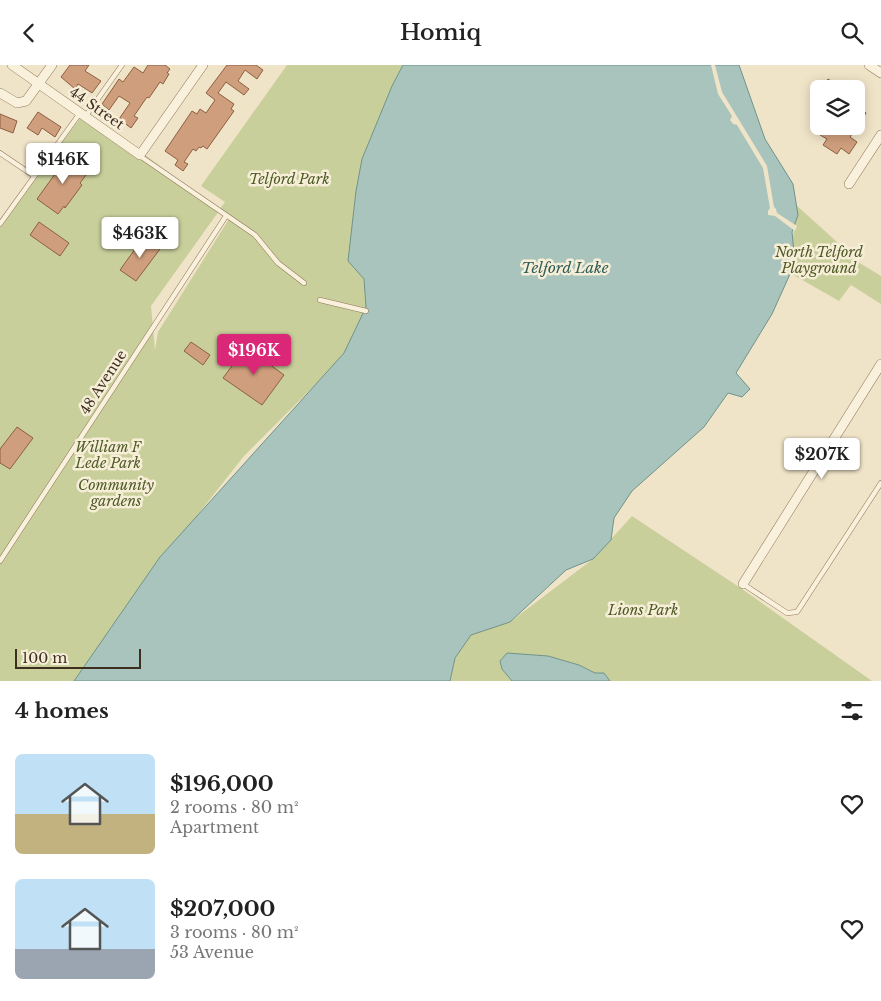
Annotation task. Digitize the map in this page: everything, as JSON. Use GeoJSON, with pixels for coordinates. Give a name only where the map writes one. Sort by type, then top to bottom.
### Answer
{"type":"FeatureCollection","features":[{"type":"Feature","properties":{"kind":"street","name":"44 Street"},"geometry":{"type":"LineString","coordinates":[[12,65],[140,155]]}},
{"type":"Feature","properties":{"kind":"street"},"geometry":{"type":"LineString","coordinates":[[0,93],[12,101],[22,103],[29,99],[52,65]]}},
{"type":"Feature","properties":{"kind":"street"},"geometry":{"type":"LineString","coordinates":[[140,155],[203,65]]}},
{"type":"Feature","properties":{"kind":"street"},"geometry":{"type":"LineString","coordinates":[[869,65],[881,73]]}},
{"type":"Feature","properties":{"kind":"street"},"geometry":{"type":"LineString","coordinates":[[849,184],[881,135]]}},
{"type":"Feature","properties":{"kind":"street"},"geometry":{"type":"LineString","coordinates":[[743,584],[881,364]]}},
{"type":"Feature","properties":{"kind":"lane"},"geometry":{"type":"LineString","coordinates":[[0,224],[34,177],[122,65]]}},
{"type":"Feature","properties":{"kind":"lane"},"geometry":{"type":"LineString","coordinates":[[0,153],[34,177]]}},
{"type":"Feature","properties":{"kind":"lane"},"geometry":{"type":"LineString","coordinates":[[140,155],[258,239],[278,263],[304,283]]}},
{"type":"Feature","properties":{"kind":"lane","name":"48 Avenue"},"geometry":{"type":"LineString","coordinates":[[0,561],[226,216]]}},
{"type":"Feature","properties":{"kind":"lane"},"geometry":{"type":"LineString","coordinates":[[320,299],[366,311]]}},
{"type":"Feature","properties":{"kind":"lane"},"geometry":{"type":"LineString","coordinates":[[743,584],[788,613],[797,612],[881,483]]}},
{"type":"Feature","properties":{"kind":"green space","name":"William F Lede Park"},"geometry":{"type":"Polygon","coordinates":[[[287,65],[403,65],[392,86],[362,159],[356,191],[349,261],[364,279],[366,307],[344,353],[316,384],[244,456],[129,602],[78,681],[0,681],[0,220],[86,111],[219,210],[225,202],[201,186],[287,65]],[[219,211],[151,306],[155,350],[158,332],[229,219],[219,211]]]}},
{"type":"Feature","properties":{"kind":"green space","name":"North Telford Playground"},"geometry":{"type":"Polygon","coordinates":[[[796,205],[846,250],[850,257],[881,276],[881,304],[851,285],[839,301],[790,273],[796,205]]]}},
{"type":"Feature","properties":{"kind":"green space","name":"Lions Park"},"geometry":{"type":"Polygon","coordinates":[[[632,516],[742,589],[872,681],[610,681],[604,673],[595,673],[579,665],[548,656],[507,653],[500,661],[502,669],[512,681],[450,681],[455,658],[471,635],[510,622],[593,559],[632,516]]]}},
{"type":"Feature","properties":{"kind":"water","name":"Telford Lake"},"geometry":{"type":"Polygon","coordinates":[[[403,65],[739,65],[765,139],[793,184],[798,215],[792,232],[795,263],[772,314],[736,373],[750,389],[742,397],[728,393],[704,427],[632,491],[614,518],[611,540],[593,559],[566,570],[510,622],[471,635],[455,658],[450,681],[74,681],[160,557],[344,353],[366,307],[364,279],[348,261],[356,191],[362,159],[392,86],[403,65]]]}},
{"type":"Feature","properties":{"kind":"water"},"geometry":{"type":"Polygon","coordinates":[[[507,653],[548,656],[579,665],[595,673],[604,673],[610,681],[512,681],[502,669],[500,661],[507,653]]]}},
{"type":"Feature","properties":{"kind":"pier"},"geometry":{"type":"Polygon","coordinates":[[[711,65],[715,65],[722,92],[767,166],[774,207],[777,213],[797,226],[795,231],[775,216],[768,215],[770,208],[763,168],[737,125],[733,124],[730,120],[732,116],[718,94],[711,65]]]}},
{"type":"Feature","properties":{"kind":"building"},"geometry":{"type":"Polygon","coordinates":[[[70,65],[89,65],[85,71],[101,81],[92,93],[78,84],[75,89],[61,77],[70,65]]]}},
{"type":"Feature","properties":{"kind":"building"},"geometry":{"type":"Polygon","coordinates":[[[148,65],[165,65],[170,69],[167,73],[169,74],[163,84],[160,82],[149,98],[147,97],[134,116],[138,118],[131,128],[119,119],[130,103],[119,96],[109,110],[102,104],[119,79],[123,82],[134,67],[143,73],[148,65]]]}},
{"type":"Feature","properties":{"kind":"building"},"geometry":{"type":"Polygon","coordinates":[[[227,65],[256,65],[263,70],[257,79],[245,70],[238,81],[249,89],[244,95],[226,82],[218,93],[234,104],[231,109],[234,111],[207,149],[203,146],[199,147],[196,151],[193,149],[184,162],[188,164],[183,171],[175,165],[178,160],[165,151],[192,111],[197,114],[200,109],[206,113],[215,100],[206,93],[227,65]]]}},
{"type":"Feature","properties":{"kind":"building"},"geometry":{"type":"Polygon","coordinates":[[[38,112],[61,127],[55,137],[42,128],[38,135],[27,128],[38,112]]]}},
{"type":"Feature","properties":{"kind":"building"},"geometry":{"type":"Polygon","coordinates":[[[0,114],[17,121],[13,133],[0,128],[0,114]]]}},
{"type":"Feature","properties":{"kind":"building"},"geometry":{"type":"Polygon","coordinates":[[[820,135],[851,135],[850,137],[857,142],[849,154],[841,148],[837,154],[823,145],[827,139],[820,135]]]}},
{"type":"Feature","properties":{"kind":"building"},"geometry":{"type":"Polygon","coordinates":[[[68,156],[89,171],[80,183],[82,185],[65,208],[64,206],[58,214],[37,199],[68,156]]]}},
{"type":"Feature","properties":{"kind":"building"},"geometry":{"type":"Polygon","coordinates":[[[39,222],[69,243],[60,256],[30,235],[39,222]]]}},
{"type":"Feature","properties":{"kind":"building"},"geometry":{"type":"Polygon","coordinates":[[[143,238],[160,249],[136,281],[120,270],[143,238]]]}},
{"type":"Feature","properties":{"kind":"building"},"geometry":{"type":"Polygon","coordinates":[[[191,342],[210,355],[203,365],[184,351],[191,342]]]}},
{"type":"Feature","properties":{"kind":"building"},"geometry":{"type":"Polygon","coordinates":[[[246,347],[284,375],[262,405],[223,378],[246,347]]]}},
{"type":"Feature","properties":{"kind":"building"},"geometry":{"type":"Polygon","coordinates":[[[17,427],[33,438],[10,469],[0,463],[0,449],[17,427]]]}},
{"type":"Feature","properties":{"kind":"park label","name":"Telford Park"},"geometry":{"type":"Point","coordinates":[289,179]}},
{"type":"Feature","properties":{"kind":"park label","name":"Community gardens"},"geometry":{"type":"Point","coordinates":[116,493]}}]}
